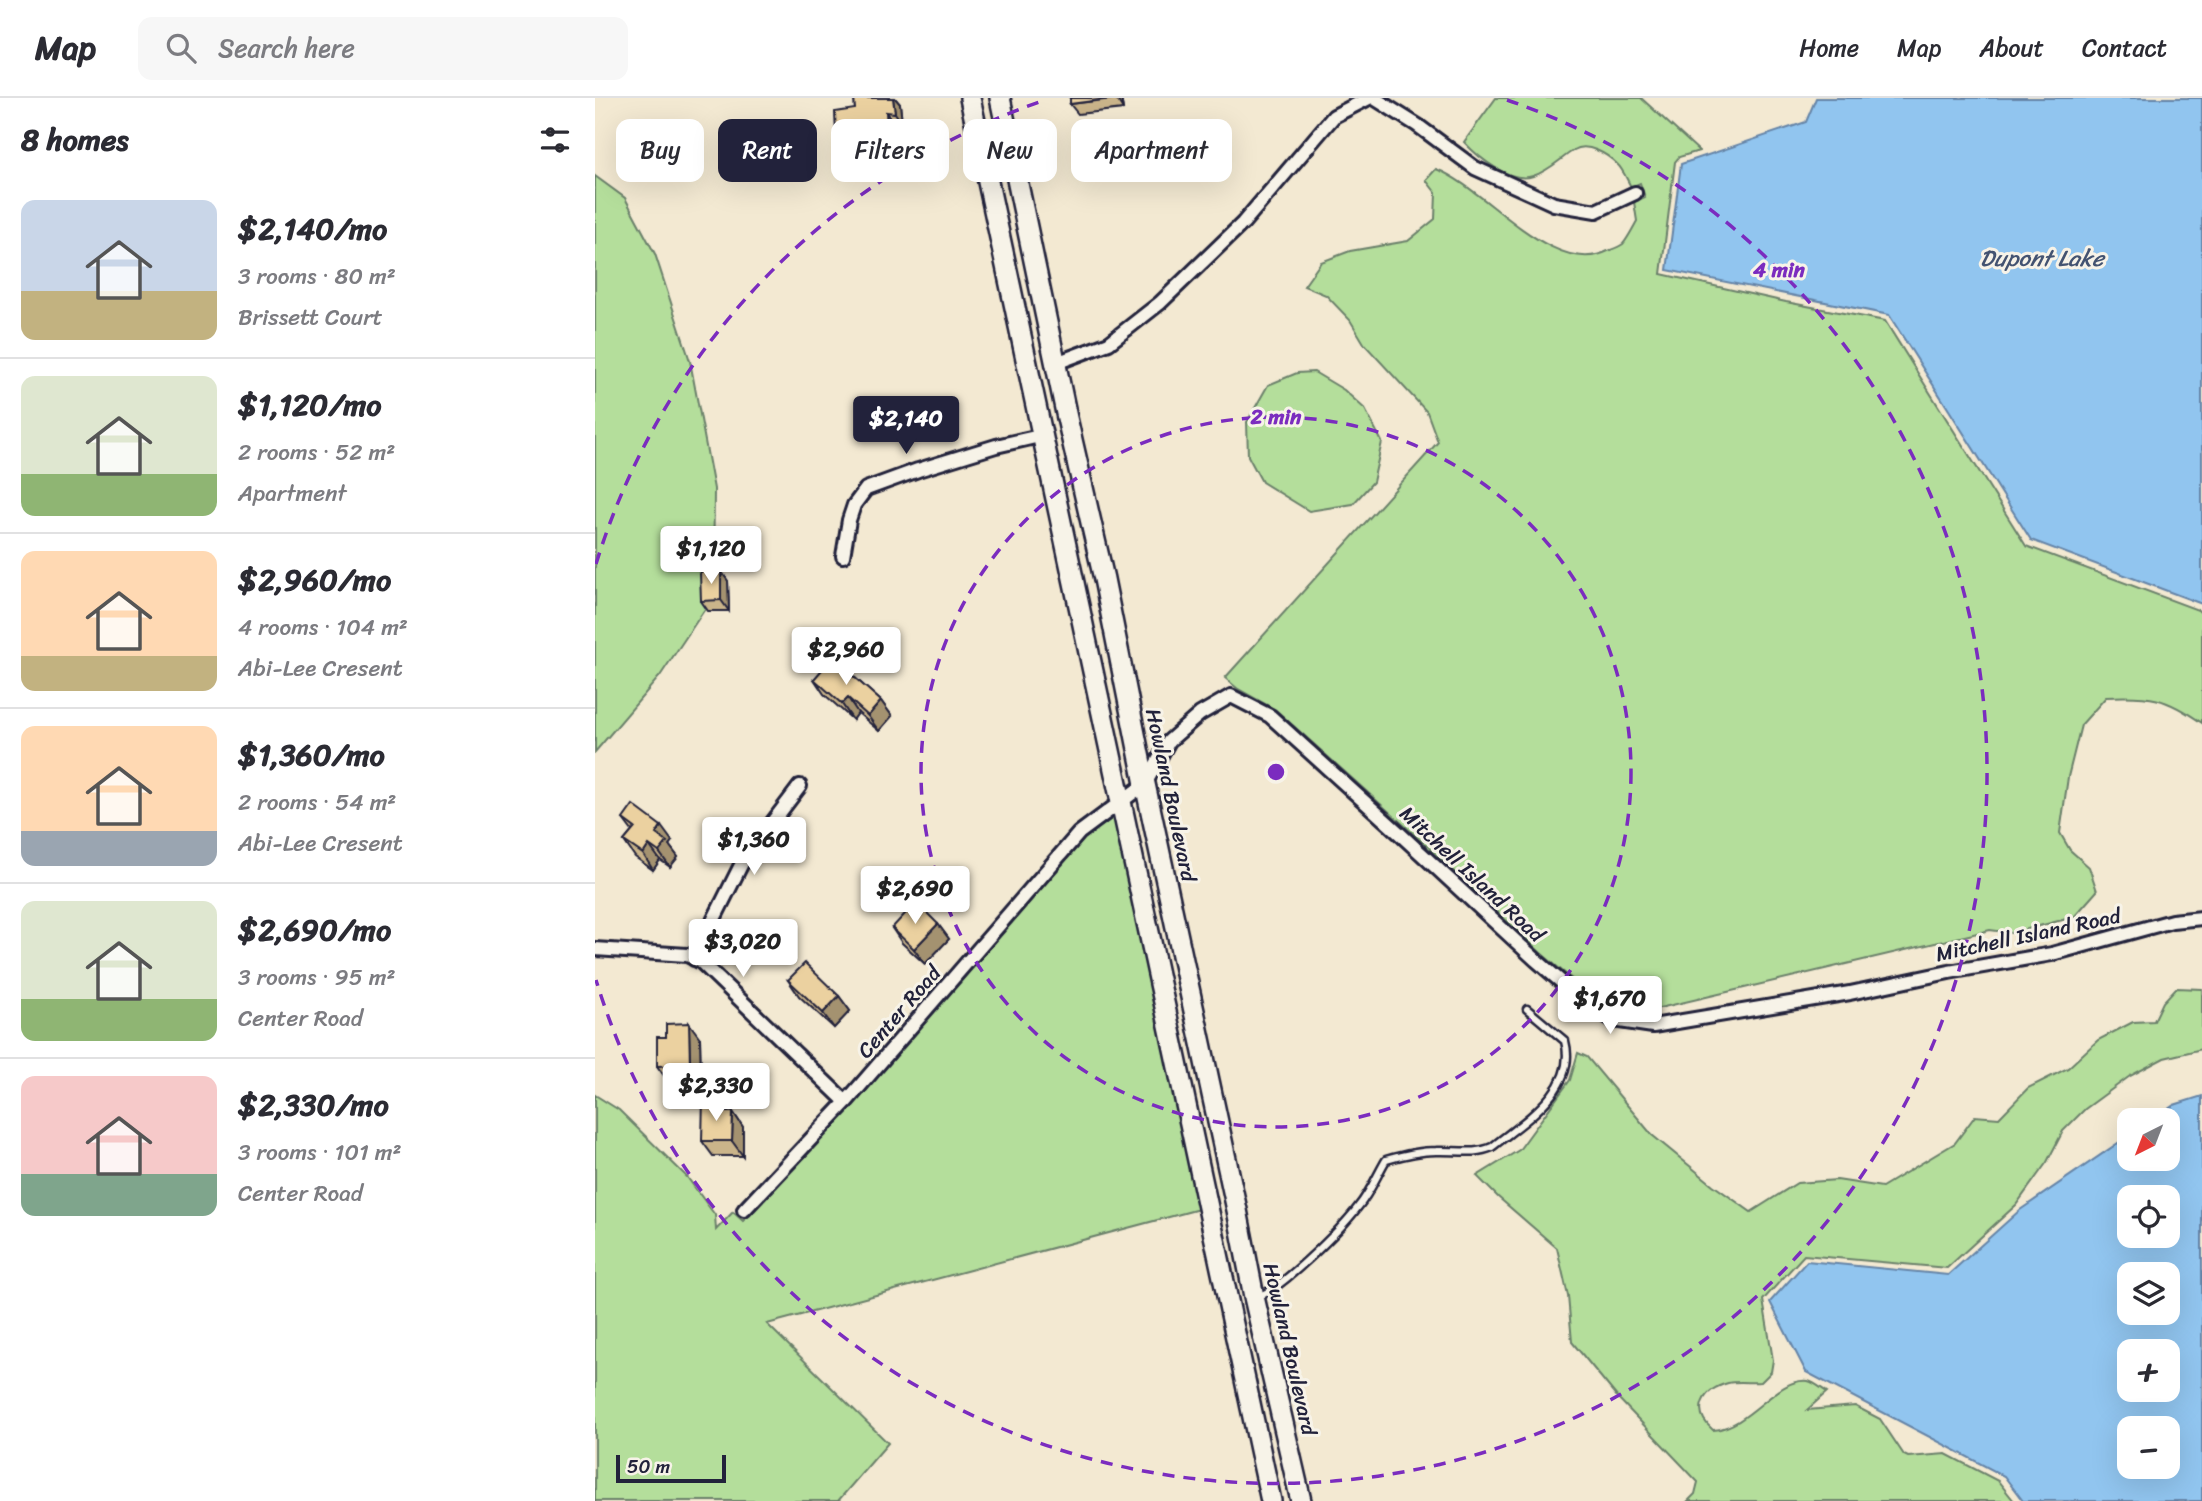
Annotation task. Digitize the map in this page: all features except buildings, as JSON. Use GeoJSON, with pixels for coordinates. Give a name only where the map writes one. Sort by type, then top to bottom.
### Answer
{"type":"FeatureCollection","features":[{"type":"Feature","properties":{"kind":"main road"},"geometry":{"type":"LineString","coordinates":[[970,98],[1271,1501]]}},
{"type":"Feature","properties":{"kind":"main road","name":"Howland Boulevard"},"geometry":{"type":"LineString","coordinates":[[1000,98],[1254,1297],[1301,1501]]}},
{"type":"Feature","properties":{"kind":"street"},"geometry":{"type":"LineString","coordinates":[[1056,363],[1109,343],[1160,303],[1243,223],[1334,117],[1372,98],[1417,125],[1475,168],[1554,204],[1596,211],[1635,193]]}},
{"type":"Feature","properties":{"kind":"street"},"geometry":{"type":"LineString","coordinates":[[843,556],[853,505],[866,489],[996,446],[1044,435]]}},
{"type":"Feature","properties":{"kind":"street","name":"Mitchell Island Road"},"geometry":{"type":"LineString","coordinates":[[1145,784],[1169,741],[1200,714],[1231,696],[1270,716],[1581,999],[1613,1020],[1653,1026],[1850,993],[2052,954],[2172,921],[2202,918]]}},
{"type":"Feature","properties":{"kind":"street","name":"Center Road"},"geometry":{"type":"LineString","coordinates":[[744,1210],[846,1102],[1079,833],[1145,784]]}},
{"type":"Feature","properties":{"kind":"street"},"geometry":{"type":"LineString","coordinates":[[694,959],[743,861],[800,786]]}},
{"type":"Feature","properties":{"kind":"street"},"geometry":{"type":"LineString","coordinates":[[595,949],[687,955],[701,962],[846,1102]]}},
{"type":"Feature","properties":{"kind":"lane"},"geometry":{"type":"LineString","coordinates":[[1254,1297],[1264,1295],[1282,1281],[1355,1211],[1386,1160],[1406,1154],[1434,1151],[1484,1151],[1553,1095],[1568,1060],[1565,1041],[1527,1009]]}},
{"type":"Feature","properties":{"kind":"green space"},"geometry":{"type":"Polygon","coordinates":[[[1496,98],[1641,98],[1699,151],[1679,157],[1675,162],[1661,274],[1885,321],[2026,546],[2198,610],[2202,614],[2202,723],[2167,703],[2146,697],[2122,696],[2106,697],[2081,725],[2068,777],[2060,833],[2070,850],[2089,867],[2097,891],[2074,917],[2012,933],[1990,930],[1634,1014],[1617,1012],[1587,992],[1541,953],[1276,710],[1238,689],[1225,678],[1438,442],[1427,412],[1365,345],[1350,320],[1326,295],[1304,286],[1321,262],[1350,251],[1408,241],[1435,219],[1436,193],[1426,180],[1436,169],[1476,193],[1542,242],[1565,253],[1587,256],[1616,248],[1623,244],[1637,221],[1634,202],[1645,197],[1640,183],[1631,187],[1619,166],[1597,150],[1579,148],[1544,171],[1524,177],[1505,173],[1477,155],[1464,142],[1496,98]]]}},
{"type":"Feature","properties":{"kind":"green space"},"geometry":{"type":"Polygon","coordinates":[[[595,176],[625,198],[655,254],[690,361],[714,489],[713,597],[660,676],[595,752],[595,176]]]}},
{"type":"Feature","properties":{"kind":"green space"},"geometry":{"type":"Polygon","coordinates":[[[1314,372],[1344,390],[1365,409],[1382,442],[1373,482],[1353,504],[1309,511],[1262,482],[1248,456],[1247,422],[1268,385],[1297,373],[1314,372]]]}},
{"type":"Feature","properties":{"kind":"green space"},"geometry":{"type":"Polygon","coordinates":[[[1115,816],[1199,1209],[767,1324],[888,1443],[838,1501],[595,1501],[595,1095],[619,1110],[687,1177],[715,1215],[716,1230],[733,1212],[743,1221],[857,1101],[1084,839],[1115,816]]]}},
{"type":"Feature","properties":{"kind":"green space"},"geometry":{"type":"Polygon","coordinates":[[[2176,988],[2202,989],[2202,1049],[2164,1058],[2130,1076],[2085,1109],[2063,1131],[2047,1162],[2016,1205],[1947,1268],[1804,1255],[1763,1300],[1773,1360],[1771,1372],[1761,1382],[1732,1382],[1719,1386],[1706,1396],[1703,1402],[1702,1416],[1713,1430],[1739,1421],[1785,1387],[1808,1381],[1827,1392],[1807,1410],[1855,1406],[1880,1419],[1904,1455],[1946,1454],[1998,1481],[2014,1501],[1688,1501],[1695,1494],[1698,1482],[1618,1398],[1572,1342],[1568,1296],[1557,1248],[1477,1176],[1519,1150],[1570,1080],[1578,1053],[1587,1057],[1652,1135],[1751,1212],[1797,1183],[1837,1180],[1882,1187],[1955,1143],[1975,1116],[1999,1118],[2028,1088],[2068,1068],[2098,1040],[2133,1022],[2154,1021],[2163,1002],[2176,988]]]}},
{"type":"Feature","properties":{"kind":"water","name":"Dupont Lake"},"geometry":{"type":"Polygon","coordinates":[[[1816,98],[2202,98],[2202,604],[2031,540],[1889,315],[1667,270],[1681,164],[1806,122],[1816,98]]]}},
{"type":"Feature","properties":{"kind":"water"},"geometry":{"type":"Polygon","coordinates":[[[2202,1096],[2202,1501],[2023,1501],[2004,1476],[1806,1372],[1770,1302],[1807,1261],[1948,1275],[2020,1210],[2117,1144],[2117,1171],[2181,1171],[2181,1108],[2170,1108],[2202,1096]]]}}]}
